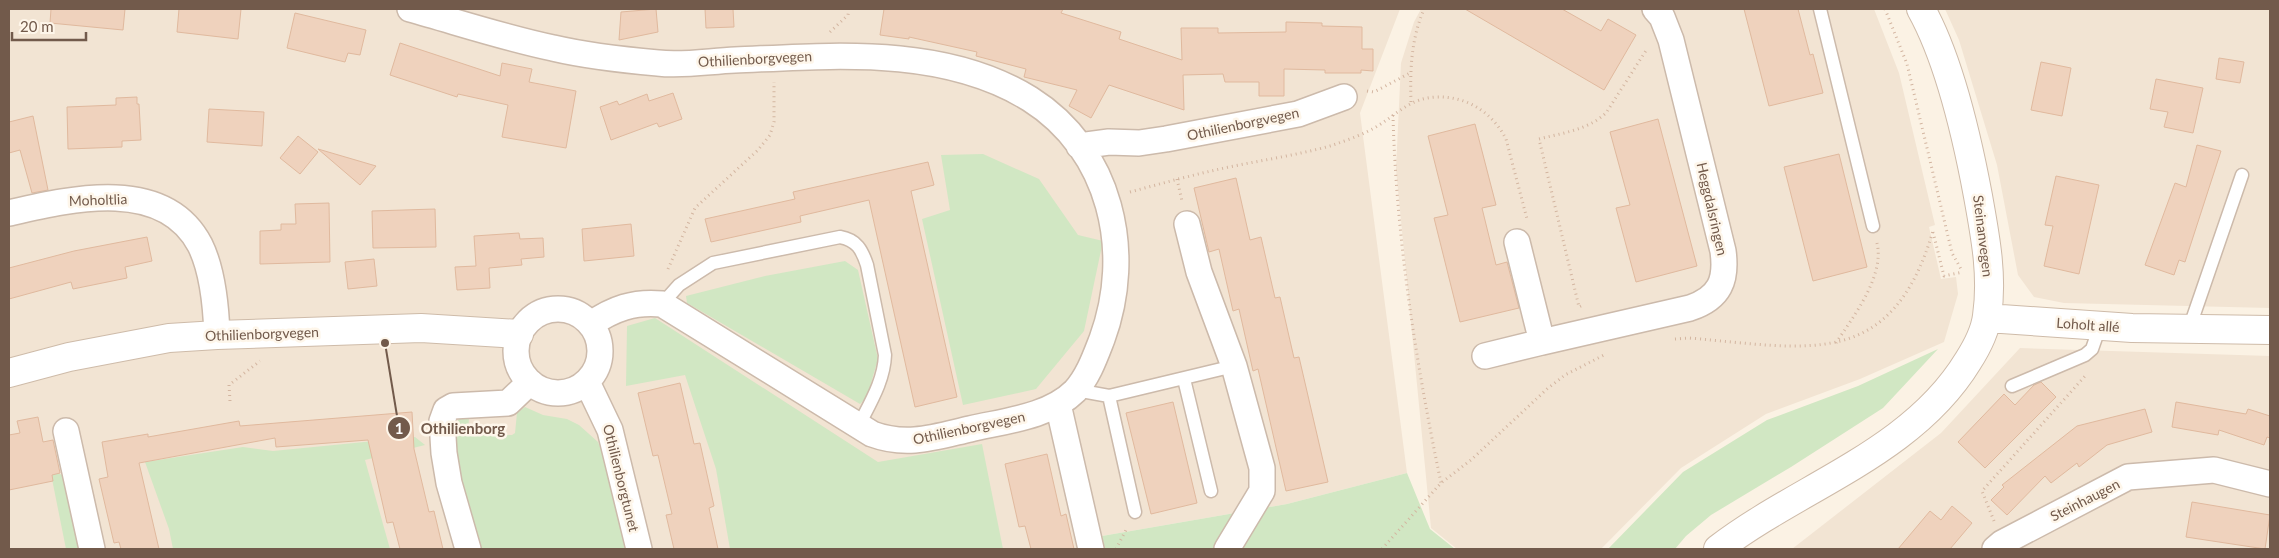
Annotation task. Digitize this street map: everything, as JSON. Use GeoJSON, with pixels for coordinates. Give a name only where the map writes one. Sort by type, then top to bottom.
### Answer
{"type":"FeatureCollection","features":[{"type":"Feature","properties":{"kind":"street","name":"Othilienborgvegen"},"geometry":{"type":"LineString","coordinates":[[410,9],[553,49],[662,64],[822,56],[907,59],[979,76],[1029,99],[1060,123],[1079,146],[1099,178],[1107,197],[1117,250],[1114,296],[1100,344],[1088,372],[1067,397],[1018,418],[913,441],[887,440],[858,427],[662,304]]}},
{"type":"Feature","properties":{"kind":"street","name":"Heggdalsringen"},"geometry":{"type":"LineString","coordinates":[[1485,356],[1703,304],[1713,296],[1724,277],[1723,251],[1671,40],[1662,17],[1655,9]]}},
{"type":"Feature","properties":{"kind":"street","name":"Steinanvegen"},"geometry":{"type":"LineString","coordinates":[[1718,549],[1744,530],[1904,433],[1926,413],[1963,370],[1981,337],[1987,318],[1989,269],[1976,183],[1950,84],[1921,9]]}},
{"type":"Feature","properties":{"kind":"street","name":"Othilienborgvegen"},"geometry":{"type":"LineString","coordinates":[[1079,146],[1109,142],[1139,143],[1166,139],[1298,114],[1344,97]]}},
{"type":"Feature","properties":{"kind":"street","name":"Moholtlia"},"geometry":{"type":"LineString","coordinates":[[9,213],[55,202],[100,198],[133,199],[155,204],[173,215],[187,228],[200,245],[208,268],[216,313],[217,335]]}},
{"type":"Feature","properties":{"kind":"street"},"geometry":{"type":"LineString","coordinates":[[1187,224],[1199,272],[1234,366],[1263,480],[1257,500],[1227,549]]}},
{"type":"Feature","properties":{"kind":"street"},"geometry":{"type":"LineString","coordinates":[[1517,242],[1542,342]]}},
{"type":"Feature","properties":{"kind":"street"},"geometry":{"type":"LineString","coordinates":[[591,324],[622,307],[648,302],[662,304]]}},
{"type":"Feature","properties":{"kind":"street"},"geometry":{"type":"LineString","coordinates":[[562,308],[582,316],[591,324],[597,335],[600,348],[595,372],[587,382],[576,389],[564,393],[545,391],[530,382],[521,371],[516,359],[516,347],[519,334],[532,318],[551,309],[562,308]]}},
{"type":"Feature","properties":{"kind":"street","name":"Loholt allé"},"geometry":{"type":"LineString","coordinates":[[1987,318],[2100,326],[2270,330]]}},
{"type":"Feature","properties":{"kind":"street","name":"Othilienborgvegen"},"geometry":{"type":"LineString","coordinates":[[9,373],[69,357],[169,338],[421,328],[519,334]]}},
{"type":"Feature","properties":{"kind":"street"},"geometry":{"type":"LineString","coordinates":[[468,549],[446,469],[442,430],[443,416],[446,410],[453,406],[508,403],[530,382]]}},
{"type":"Feature","properties":{"kind":"street","name":"Othilienborgtunet"},"geometry":{"type":"LineString","coordinates":[[587,382],[610,430],[639,549]]}},
{"type":"Feature","properties":{"kind":"street"},"geometry":{"type":"LineString","coordinates":[[1067,397],[1091,549]]}},
{"type":"Feature","properties":{"kind":"street"},"geometry":{"type":"LineString","coordinates":[[66,431],[92,549]]}},
{"type":"Feature","properties":{"kind":"street","name":"Steinhaugen"},"geometry":{"type":"LineString","coordinates":[[1998,546],[2128,477],[2214,470],[2270,484]]}},
{"type":"Feature","properties":{"kind":"lane"},"geometry":{"type":"LineString","coordinates":[[1820,9],[1873,226]]}},
{"type":"Feature","properties":{"kind":"lane"},"geometry":{"type":"LineString","coordinates":[[2189,329],[2242,175]]}},
{"type":"Feature","properties":{"kind":"lane"},"geometry":{"type":"LineString","coordinates":[[662,304],[679,286],[713,263],[840,237],[849,239],[857,244],[863,252],[885,355],[885,368],[858,427]]}},
{"type":"Feature","properties":{"kind":"lane"},"geometry":{"type":"LineString","coordinates":[[2012,386],[2085,355],[2092,349],[2100,326]]}},
{"type":"Feature","properties":{"kind":"lane","name":"Othilienborgvegen"},"geometry":{"type":"LineString","coordinates":[[1067,397],[1109,396],[1234,366]]}},
{"type":"Feature","properties":{"kind":"lane"},"geometry":{"type":"LineString","coordinates":[[1184,379],[1212,491]]}},
{"type":"Feature","properties":{"kind":"lane"},"geometry":{"type":"LineString","coordinates":[[1109,396],[1135,512]]}},
{"type":"Feature","properties":{"kind":"path"},"geometry":{"type":"LineString","coordinates":[[1411,102],[1410,73],[1414,35],[1424,9]]}},
{"type":"Feature","properties":{"kind":"path"},"geometry":{"type":"LineString","coordinates":[[1885,9],[1907,64],[1952,253],[1963,277]]}},
{"type":"Feature","properties":{"kind":"path"},"geometry":{"type":"LineString","coordinates":[[1587,305],[1579,306],[1539,139],[1585,127],[1598,121],[1606,113],[1649,47],[1671,40]]}},
{"type":"Feature","properties":{"kind":"path"},"geometry":{"type":"LineString","coordinates":[[1344,97],[1359,90],[1374,92],[1410,73]]}},
{"type":"Feature","properties":{"kind":"path"},"geometry":{"type":"LineString","coordinates":[[662,304],[663,283],[694,208],[758,150],[770,136],[774,122],[773,75]]}},
{"type":"Feature","properties":{"kind":"path"},"geometry":{"type":"LineString","coordinates":[[1107,197],[1228,167],[1330,146],[1369,130],[1411,102],[1436,97],[1464,101],[1492,117],[1501,128],[1511,156],[1529,226],[1517,242]]}},
{"type":"Feature","properties":{"kind":"path"},"geometry":{"type":"LineString","coordinates":[[1393,114],[1397,201],[1419,363],[1441,483]]}},
{"type":"Feature","properties":{"kind":"path"},"geometry":{"type":"LineString","coordinates":[[1835,344],[1856,313],[1876,270],[1878,246],[1873,226]]}},
{"type":"Feature","properties":{"kind":"path"},"geometry":{"type":"LineString","coordinates":[[1672,339],[1689,338],[1810,346],[1835,344],[1860,335],[1879,323],[1898,305],[1912,286],[1924,261],[1933,231],[1944,276],[1962,272]]}},
{"type":"Feature","properties":{"kind":"path"},"geometry":{"type":"LineString","coordinates":[[1382,549],[1441,483],[1471,460],[1565,375],[1582,365],[1611,353]]}},
{"type":"Feature","properties":{"kind":"path"},"geometry":{"type":"LineString","coordinates":[[230,401],[229,385],[267,355]]}},
{"type":"Feature","properties":{"kind":"path"},"geometry":{"type":"LineString","coordinates":[[1998,546],[1982,491],[2093,369]]}},
{"type":"Feature","properties":{"kind":"shaded area"},"geometry":{"type":"Polygon","coordinates":[[[9,9],[1400,9],[1360,113],[1407,473],[1287,504],[1102,536],[1105,549],[9,549],[9,9]]]}},
{"type":"Feature","properties":{"kind":"shaded area"},"geometry":{"type":"Polygon","coordinates":[[[1421,9],[1874,9],[1899,73],[1935,225],[1929,227],[1941,279],[1956,277],[1958,294],[1944,342],[1860,379],[1766,414],[1681,468],[1601,549],[1457,549],[1431,528],[1396,169],[1401,63],[1414,22],[1421,9]]]}},
{"type":"Feature","properties":{"kind":"shaded area"},"geometry":{"type":"Polygon","coordinates":[[[1945,9],[2270,9],[2270,308],[2064,303],[2034,297],[2018,275],[1997,165],[1959,40],[1945,9]]]}},
{"type":"Feature","properties":{"kind":"shaded area"},"geometry":{"type":"Polygon","coordinates":[[[2020,348],[2270,356],[2270,549],[1792,549],[1941,433],[2020,348]]]}},
{"type":"Feature","properties":{"kind":"green space"},"geometry":{"type":"Polygon","coordinates":[[[983,154],[1039,179],[1078,235],[1103,241],[1084,331],[1036,389],[963,405],[922,219],[950,210],[941,155],[983,154]]]}},
{"type":"Feature","properties":{"kind":"green space"},"geometry":{"type":"Polygon","coordinates":[[[845,261],[858,270],[878,359],[867,397],[860,404],[687,303],[686,296],[765,276],[845,261]]]}},
{"type":"Feature","properties":{"kind":"green space"},"geometry":{"type":"Polygon","coordinates":[[[655,318],[878,462],[982,444],[1003,549],[730,549],[716,469],[685,375],[626,386],[627,326],[655,318]]]}},
{"type":"Feature","properties":{"kind":"green space"},"geometry":{"type":"Polygon","coordinates":[[[1938,349],[1883,408],[1791,467],[1711,515],[1686,536],[1675,549],[1608,549],[1683,472],[1767,420],[1858,386],[1938,349]]]}},
{"type":"Feature","properties":{"kind":"green space"},"geometry":{"type":"Polygon","coordinates":[[[525,407],[543,415],[567,419],[579,425],[598,442],[605,460],[625,549],[478,549],[456,469],[453,427],[460,418],[469,417],[468,435],[512,435],[515,433],[517,413],[525,407]]]}},
{"type":"Feature","properties":{"kind":"green space"},"geometry":{"type":"Polygon","coordinates":[[[415,437],[425,445],[365,460],[390,549],[173,549],[169,529],[145,462],[243,447],[273,451],[415,437]]]}},
{"type":"Feature","properties":{"kind":"green space"},"geometry":{"type":"Polygon","coordinates":[[[50,469],[68,478],[82,549],[66,549],[50,469]]]}},
{"type":"Feature","properties":{"kind":"green space"},"geometry":{"type":"Polygon","coordinates":[[[1407,473],[1430,529],[1455,549],[1105,549],[1102,536],[1287,504],[1407,473]]]}},
{"type":"Feature","properties":{"kind":"building"},"geometry":{"type":"Polygon","coordinates":[[[51,9],[125,9],[123,30],[50,23],[51,9]]]}},
{"type":"Feature","properties":{"kind":"building"},"geometry":{"type":"Polygon","coordinates":[[[179,9],[241,9],[238,39],[177,32],[179,9]]]}},
{"type":"Feature","properties":{"kind":"building"},"geometry":{"type":"Polygon","coordinates":[[[656,9],[658,32],[619,40],[621,12],[656,9]]]}},
{"type":"Feature","properties":{"kind":"building"},"geometry":{"type":"Polygon","coordinates":[[[705,9],[733,9],[734,27],[706,28],[705,9]]]}},
{"type":"Feature","properties":{"kind":"building"},"geometry":{"type":"Polygon","coordinates":[[[884,9],[1063,9],[1061,13],[1121,32],[1119,39],[1182,60],[1181,28],[1218,28],[1218,33],[1286,32],[1286,22],[1322,23],[1322,26],[1362,27],[1362,49],[1373,49],[1373,71],[1325,73],[1325,70],[1284,69],[1284,96],[1259,96],[1259,82],[1225,82],[1223,74],[1183,75],[1184,110],[1109,85],[1091,118],[1069,106],[1077,90],[1024,77],[1026,69],[976,56],[977,52],[909,37],[909,39],[880,35],[884,9]]]}},
{"type":"Feature","properties":{"kind":"building"},"geometry":{"type":"Polygon","coordinates":[[[1465,9],[1562,9],[1601,31],[1608,19],[1636,35],[1604,90],[1465,9]]]}},
{"type":"Feature","properties":{"kind":"building"},"geometry":{"type":"Polygon","coordinates":[[[1744,9],[1798,9],[1810,55],[1813,54],[1823,93],[1769,106],[1744,9]]]}},
{"type":"Feature","properties":{"kind":"building"},"geometry":{"type":"Polygon","coordinates":[[[295,13],[366,30],[360,55],[348,53],[345,62],[287,48],[295,13]]]}},
{"type":"Feature","properties":{"kind":"building"},"geometry":{"type":"Polygon","coordinates":[[[400,43],[500,76],[502,63],[532,69],[529,82],[576,91],[566,148],[502,137],[508,105],[458,94],[457,97],[390,75],[400,43]]]}},
{"type":"Feature","properties":{"kind":"building"},"geometry":{"type":"Polygon","coordinates":[[[2219,58],[2244,62],[2240,83],[2216,79],[2219,58]]]}},
{"type":"Feature","properties":{"kind":"building"},"geometry":{"type":"Polygon","coordinates":[[[2041,62],[2071,68],[2062,116],[2031,110],[2041,62]]]}},
{"type":"Feature","properties":{"kind":"building"},"geometry":{"type":"Polygon","coordinates":[[[2156,79],[2203,88],[2193,133],[2164,127],[2168,112],[2150,109],[2156,79]]]}},
{"type":"Feature","properties":{"kind":"building"},"geometry":{"type":"Polygon","coordinates":[[[673,93],[682,119],[659,127],[657,123],[611,140],[600,107],[617,101],[619,105],[647,94],[649,101],[673,93]]]}},
{"type":"Feature","properties":{"kind":"building"},"geometry":{"type":"Polygon","coordinates":[[[137,97],[141,140],[122,141],[122,147],[68,149],[67,107],[116,105],[116,98],[137,97]]]}},
{"type":"Feature","properties":{"kind":"building"},"geometry":{"type":"Polygon","coordinates":[[[209,109],[264,112],[262,146],[207,142],[209,109]]]}},
{"type":"Feature","properties":{"kind":"building"},"geometry":{"type":"Polygon","coordinates":[[[33,116],[48,190],[32,193],[20,150],[9,153],[9,122],[33,116]]]}},
{"type":"Feature","properties":{"kind":"building"},"geometry":{"type":"Polygon","coordinates":[[[1658,119],[1697,266],[1636,282],[1616,208],[1630,205],[1610,132],[1658,119]]]}},
{"type":"Feature","properties":{"kind":"building"},"geometry":{"type":"Polygon","coordinates":[[[1475,124],[1496,205],[1482,208],[1496,265],[1507,262],[1519,308],[1460,322],[1434,218],[1448,215],[1428,136],[1475,124]]]}},
{"type":"Feature","properties":{"kind":"building"},"geometry":{"type":"Polygon","coordinates":[[[298,136],[318,152],[300,174],[280,158],[298,136]]]}},
{"type":"Feature","properties":{"kind":"building"},"geometry":{"type":"Polygon","coordinates":[[[2197,145],[2221,151],[2185,262],[2179,260],[2174,275],[2145,265],[2175,183],[2186,187],[2197,145]]]}},
{"type":"Feature","properties":{"kind":"building"},"geometry":{"type":"Polygon","coordinates":[[[318,149],[376,166],[360,185],[318,149]]]}},
{"type":"Feature","properties":{"kind":"building"},"geometry":{"type":"Polygon","coordinates":[[[1839,154],[1867,267],[1813,281],[1784,167],[1839,154]]]}},
{"type":"Feature","properties":{"kind":"building"},"geometry":{"type":"Polygon","coordinates":[[[928,162],[934,185],[911,191],[957,397],[915,407],[869,200],[800,216],[801,222],[711,242],[705,219],[795,199],[793,192],[928,162]]]}},
{"type":"Feature","properties":{"kind":"building"},"geometry":{"type":"Polygon","coordinates":[[[2056,176],[2099,185],[2079,274],[2044,266],[2053,226],[2045,225],[2056,176]]]}},
{"type":"Feature","properties":{"kind":"building"},"geometry":{"type":"Polygon","coordinates":[[[1236,178],[1250,240],[1261,237],[1275,298],[1280,297],[1294,358],[1299,357],[1328,482],[1286,491],[1258,369],[1253,371],[1239,309],[1233,311],[1219,249],[1209,252],[1194,188],[1236,178]]]}},
{"type":"Feature","properties":{"kind":"building"},"geometry":{"type":"Polygon","coordinates":[[[329,203],[330,262],[260,264],[260,231],[281,230],[281,224],[296,224],[295,204],[329,203]]]}},
{"type":"Feature","properties":{"kind":"building"},"geometry":{"type":"Polygon","coordinates":[[[435,209],[436,247],[373,248],[372,211],[435,209]]]}},
{"type":"Feature","properties":{"kind":"building"},"geometry":{"type":"Polygon","coordinates":[[[631,224],[634,256],[584,261],[582,229],[631,224]]]}},
{"type":"Feature","properties":{"kind":"building"},"geometry":{"type":"Polygon","coordinates":[[[519,233],[520,239],[543,238],[544,257],[521,259],[522,265],[489,268],[490,288],[457,290],[455,267],[476,266],[474,236],[519,233]]]}},
{"type":"Feature","properties":{"kind":"building"},"geometry":{"type":"Polygon","coordinates":[[[147,237],[152,261],[125,267],[127,278],[73,289],[71,282],[9,299],[9,268],[74,251],[147,237]]]}},
{"type":"Feature","properties":{"kind":"building"},"geometry":{"type":"Polygon","coordinates":[[[374,259],[377,286],[348,289],[345,262],[374,259]]]}},
{"type":"Feature","properties":{"kind":"building"},"geometry":{"type":"Polygon","coordinates":[[[2041,382],[2056,397],[1985,468],[1958,442],[2004,394],[2015,405],[2034,385],[2041,382]]]}},
{"type":"Feature","properties":{"kind":"building"},"geometry":{"type":"Polygon","coordinates":[[[680,383],[694,444],[700,443],[714,506],[709,508],[718,549],[674,549],[666,515],[672,514],[658,455],[653,456],[638,393],[680,383]]]}},
{"type":"Feature","properties":{"kind":"building"},"geometry":{"type":"Polygon","coordinates":[[[1173,402],[1197,503],[1151,514],[1126,413],[1173,402]]]}},
{"type":"Feature","properties":{"kind":"building"},"geometry":{"type":"Polygon","coordinates":[[[2176,402],[2246,414],[2248,409],[2270,416],[2270,438],[2267,437],[2264,445],[2219,430],[2218,435],[2172,427],[2176,402]]]}},
{"type":"Feature","properties":{"kind":"building"},"geometry":{"type":"Polygon","coordinates":[[[2145,409],[2152,432],[2107,445],[2079,467],[2077,463],[2051,483],[2045,476],[2007,515],[1991,500],[2004,487],[2002,485],[2077,426],[2145,409]]]}},
{"type":"Feature","properties":{"kind":"building"},"geometry":{"type":"Polygon","coordinates":[[[412,412],[414,449],[429,512],[434,511],[443,549],[400,549],[393,522],[387,523],[368,440],[276,447],[275,438],[139,463],[159,549],[121,549],[119,542],[114,543],[99,479],[108,477],[102,442],[148,434],[148,437],[239,421],[240,426],[412,412]]]}},
{"type":"Feature","properties":{"kind":"building"},"geometry":{"type":"Polygon","coordinates":[[[38,417],[43,442],[53,440],[60,473],[52,475],[53,481],[9,490],[9,435],[20,433],[17,421],[38,417]]]}},
{"type":"Feature","properties":{"kind":"building"},"geometry":{"type":"Polygon","coordinates":[[[1047,454],[1061,516],[1066,514],[1074,549],[1031,549],[1025,526],[1019,527],[1005,464],[1047,454]]]}},
{"type":"Feature","properties":{"kind":"building"},"geometry":{"type":"Polygon","coordinates":[[[2192,502],[2270,515],[2265,549],[2186,537],[2192,502]]]}},
{"type":"Feature","properties":{"kind":"building"},"geometry":{"type":"Polygon","coordinates":[[[1952,506],[1972,523],[1950,549],[1898,549],[1930,511],[1941,520],[1952,506]]]}},
{"type":"Feature","properties":{"kind":"place","name":"Othilienborg"},"geometry":{"type":"Point","coordinates":[385,343]}}]}
